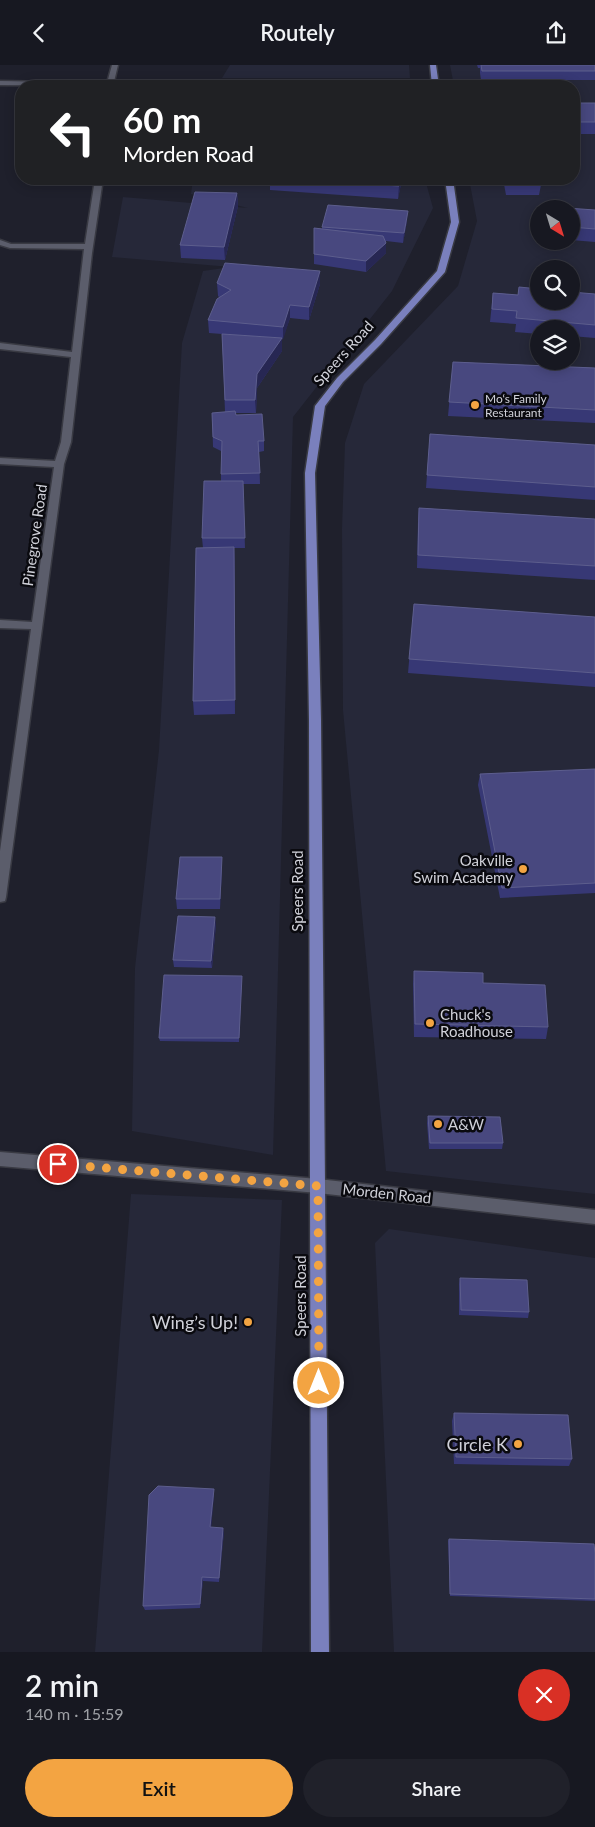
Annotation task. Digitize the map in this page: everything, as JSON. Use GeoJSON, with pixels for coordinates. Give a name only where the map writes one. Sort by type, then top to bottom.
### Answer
{"type":"FeatureCollection","features":[{"type":"Feature","properties":{"kind":"main road"},"geometry":{"type":"LineString","coordinates":[[432,65],[435,80]]}},
{"type":"Feature","properties":{"kind":"main road","name":"Speers Road"},"geometry":{"type":"LineString","coordinates":[[320,1652],[318,1186],[310,473],[320,407],[340,380],[378,342],[441,271],[455,222],[450,185]]}},
{"type":"Feature","properties":{"kind":"street"},"geometry":{"type":"LineString","coordinates":[[111,80],[115,65]]}},
{"type":"Feature","properties":{"kind":"street"},"geometry":{"type":"LineString","coordinates":[[0,83],[15,83]]}},
{"type":"Feature","properties":{"kind":"street","name":"Pinegrove Road"},"geometry":{"type":"LineString","coordinates":[[0,897],[59,464],[66,442],[98,185]]}},
{"type":"Feature","properties":{"kind":"street"},"geometry":{"type":"LineString","coordinates":[[0,242],[10,245],[89,247]]}},
{"type":"Feature","properties":{"kind":"street"},"geometry":{"type":"LineString","coordinates":[[0,346],[76,355]]}},
{"type":"Feature","properties":{"kind":"street"},"geometry":{"type":"LineString","coordinates":[[0,461],[59,464]]}},
{"type":"Feature","properties":{"kind":"street"},"geometry":{"type":"LineString","coordinates":[[0,624],[37,626]]}},
{"type":"Feature","properties":{"kind":"street"},"geometry":{"type":"LineString","coordinates":[[0,808],[13,809]]}},
{"type":"Feature","properties":{"kind":"street","name":"Morden Road"},"geometry":{"type":"LineString","coordinates":[[0,1159],[318,1186],[595,1217]]}},
{"type":"Feature","properties":{"kind":"shaded area"},"geometry":{"type":"Polygon","coordinates":[[[230,65],[409,65],[410,78],[222,78],[230,65]]]}},
{"type":"Feature","properties":{"kind":"shaded area"},"geometry":{"type":"Polygon","coordinates":[[[450,65],[595,65],[595,1194],[386,1171],[343,710],[342,529],[345,443],[364,384],[458,286],[477,221],[470,185],[580,185],[580,80],[453,80],[450,65]]]}},
{"type":"Feature","properties":{"kind":"shaded area"},"geometry":{"type":"Polygon","coordinates":[[[192,185],[427,185],[433,208],[392,291],[293,417],[273,1155],[132,1131],[135,968],[159,750],[182,343],[203,271],[231,267],[112,257],[123,197],[248,208],[191,194],[192,185]]]}},
{"type":"Feature","properties":{"kind":"shaded area"},"geometry":{"type":"Polygon","coordinates":[[[131,1194],[282,1200],[262,1652],[95,1652],[131,1194]]]}},
{"type":"Feature","properties":{"kind":"shaded area"},"geometry":{"type":"Polygon","coordinates":[[[389,1229],[595,1258],[595,1652],[394,1652],[375,1243],[389,1229]]]}},
{"type":"Feature","properties":{"kind":"building"},"geometry":{"type":"Polygon","coordinates":[[[481,65],[595,65],[595,71],[482,71],[481,65]]]}},
{"type":"Feature","properties":{"kind":"building"},"geometry":{"type":"Polygon","coordinates":[[[580,103],[595,103],[595,122],[580,122],[580,103]]]}},
{"type":"Feature","properties":{"kind":"building"},"geometry":{"type":"Polygon","coordinates":[[[195,192],[237,193],[224,247],[180,245],[195,192]]]}},
{"type":"Feature","properties":{"kind":"building"},"geometry":{"type":"Polygon","coordinates":[[[328,205],[408,211],[404,233],[322,227],[328,205]]]}},
{"type":"Feature","properties":{"kind":"building"},"geometry":{"type":"Polygon","coordinates":[[[580,209],[595,210],[595,229],[580,228],[580,209]]]}},
{"type":"Feature","properties":{"kind":"building"},"geometry":{"type":"Polygon","coordinates":[[[314,228],[383,236],[386,243],[366,261],[314,254],[314,228]]]}},
{"type":"Feature","properties":{"kind":"building"},"geometry":{"type":"Polygon","coordinates":[[[225,263],[320,271],[309,307],[290,305],[283,327],[208,320],[217,299],[231,290],[217,283],[225,263]]]}},
{"type":"Feature","properties":{"kind":"building"},"geometry":{"type":"Polygon","coordinates":[[[519,287],[530,288],[530,310],[580,310],[580,293],[595,294],[595,325],[580,324],[580,320],[516,318],[517,311],[492,309],[493,293],[518,295],[519,287]]]}},
{"type":"Feature","properties":{"kind":"building"},"geometry":{"type":"Polygon","coordinates":[[[222,334],[282,338],[257,374],[255,400],[225,400],[222,334]]]}},
{"type":"Feature","properties":{"kind":"building"},"geometry":{"type":"Polygon","coordinates":[[[453,362],[530,365],[530,370],[580,370],[580,367],[595,368],[595,410],[449,402],[453,362]]]}},
{"type":"Feature","properties":{"kind":"building"},"geometry":{"type":"Polygon","coordinates":[[[235,411],[236,415],[262,414],[264,441],[258,441],[260,473],[221,474],[222,441],[213,437],[212,413],[235,411]]]}},
{"type":"Feature","properties":{"kind":"building"},"geometry":{"type":"Polygon","coordinates":[[[430,434],[595,445],[595,487],[427,475],[430,434]]]}},
{"type":"Feature","properties":{"kind":"building"},"geometry":{"type":"Polygon","coordinates":[[[204,481],[243,481],[245,538],[202,538],[204,481]]]}},
{"type":"Feature","properties":{"kind":"building"},"geometry":{"type":"Polygon","coordinates":[[[419,508],[595,519],[595,566],[418,555],[419,508]]]}},
{"type":"Feature","properties":{"kind":"building"},"geometry":{"type":"Polygon","coordinates":[[[234,547],[235,700],[193,701],[196,548],[234,547]]]}},
{"type":"Feature","properties":{"kind":"building"},"geometry":{"type":"Polygon","coordinates":[[[414,604],[595,617],[595,673],[409,659],[414,604]]]}},
{"type":"Feature","properties":{"kind":"building"},"geometry":{"type":"Polygon","coordinates":[[[595,769],[595,883],[502,888],[480,774],[595,769]]]}},
{"type":"Feature","properties":{"kind":"building"},"geometry":{"type":"Polygon","coordinates":[[[180,857],[222,857],[220,899],[176,899],[180,857]]]}},
{"type":"Feature","properties":{"kind":"building"},"geometry":{"type":"Polygon","coordinates":[[[178,916],[215,917],[211,961],[173,960],[178,916]]]}},
{"type":"Feature","properties":{"kind":"building"},"geometry":{"type":"Polygon","coordinates":[[[414,971],[483,973],[483,983],[545,985],[548,1027],[415,1024],[414,971]]]}},
{"type":"Feature","properties":{"kind":"building"},"geometry":{"type":"Polygon","coordinates":[[[164,975],[242,976],[239,1038],[159,1038],[164,975]]]}},
{"type":"Feature","properties":{"kind":"building"},"geometry":{"type":"Polygon","coordinates":[[[428,1116],[500,1117],[503,1143],[430,1143],[428,1116]]]}},
{"type":"Feature","properties":{"kind":"building"},"geometry":{"type":"Polygon","coordinates":[[[460,1278],[527,1280],[529,1312],[461,1310],[460,1278]]]}},
{"type":"Feature","properties":{"kind":"building"},"geometry":{"type":"Polygon","coordinates":[[[454,1413],[568,1415],[572,1459],[456,1457],[454,1413]]]}},
{"type":"Feature","properties":{"kind":"building"},"geometry":{"type":"Polygon","coordinates":[[[158,1486],[214,1489],[210,1527],[223,1528],[219,1578],[202,1577],[200,1604],[143,1606],[149,1495],[158,1486]]]}},
{"type":"Feature","properties":{"kind":"building"},"geometry":{"type":"Polygon","coordinates":[[[449,1539],[594,1544],[595,1599],[450,1594],[449,1539]]]}},
{"type":"Feature","properties":{"kind":"place","name":"Mo‘s Family Restaurant"},"geometry":{"type":"Point","coordinates":[475,405]}},
{"type":"Feature","properties":{"kind":"place","name":"Oakville Swim Academy"},"geometry":{"type":"Point","coordinates":[523,869]}},
{"type":"Feature","properties":{"kind":"place","name":"Chuck's Roadhouse"},"geometry":{"type":"Point","coordinates":[430,1023]}},
{"type":"Feature","properties":{"kind":"place","name":"A&W"},"geometry":{"type":"Point","coordinates":[438,1124]}},
{"type":"Feature","properties":{"kind":"place","name":"Wing’s Up!"},"geometry":{"type":"Point","coordinates":[248,1322]}},
{"type":"Feature","properties":{"kind":"place","name":"Circle K"},"geometry":{"type":"Point","coordinates":[518,1444]}},
{"type":"Feature","properties":{"kind":"route"},"geometry":{"type":"LineString","coordinates":[[58,1164],[318,1186],[319,1383]]}}]}
